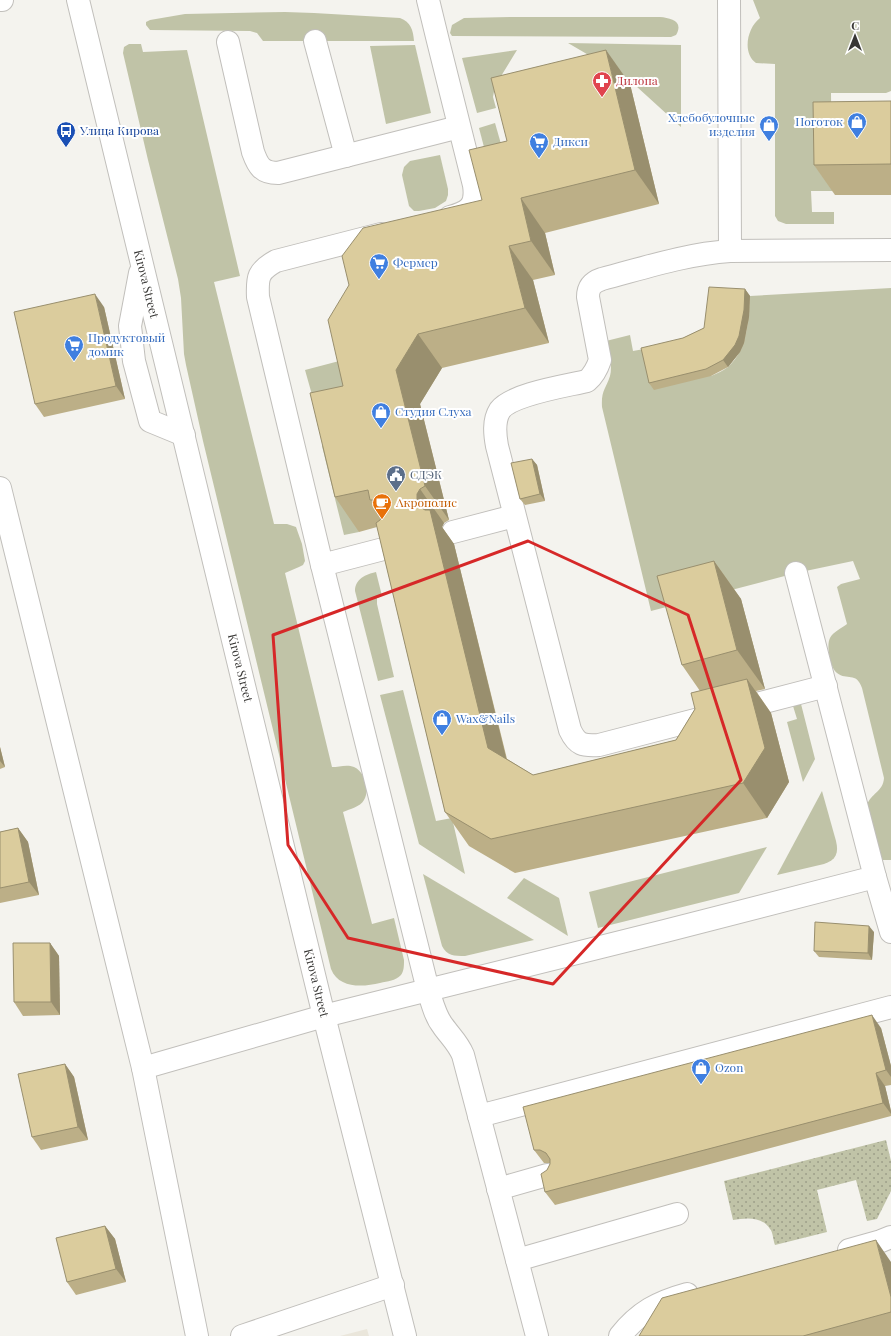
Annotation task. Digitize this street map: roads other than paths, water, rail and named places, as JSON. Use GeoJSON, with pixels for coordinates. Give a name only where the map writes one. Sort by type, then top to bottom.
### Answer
{"type":"FeatureCollection","features":[{"type":"Feature","properties":{"kind":"street","name":"Kirova Street"},"geometry":{"type":"LineString","coordinates":[[78,0],[141,266],[184,435],[324,1016],[405,1336]]}},
{"type":"Feature","properties":{"kind":"street"},"geometry":{"type":"LineString","coordinates":[[428,0],[476,195],[473,205],[464,211],[454,216],[432,221]]}},
{"type":"Feature","properties":{"kind":"street"},"geometry":{"type":"LineString","coordinates":[[729,0],[730,251]]}},
{"type":"Feature","properties":{"kind":"street"},"geometry":{"type":"LineString","coordinates":[[315,41],[346,156]]}},
{"type":"Feature","properties":{"kind":"street"},"geometry":{"type":"LineString","coordinates":[[228,42],[253,152],[261,168],[269,173],[278,174],[459,127]]}},
{"type":"Feature","properties":{"kind":"street"},"geometry":{"type":"LineString","coordinates":[[402,229],[276,261],[265,267],[259,275],[257,285],[258,297],[322,565],[428,990],[442,1026],[459,1047],[463,1055],[537,1336]]}},
{"type":"Feature","properties":{"kind":"street"},"geometry":{"type":"LineString","coordinates":[[826,686],[599,745],[588,746],[579,743],[574,738],[570,730],[514,516],[497,446],[495,433],[496,421],[500,410],[510,402],[524,396],[587,381],[593,376],[600,360],[588,290],[591,285],[602,279],[705,253],[730,251],[891,250]]}},
{"type":"Feature","properties":{"kind":"street"},"geometry":{"type":"LineString","coordinates":[[141,266],[130,326],[134,361],[150,421],[184,435]]}},
{"type":"Feature","properties":{"kind":"street"},"geometry":{"type":"LineString","coordinates":[[0,488],[143,1068],[197,1336]]}},
{"type":"Feature","properties":{"kind":"street"},"geometry":{"type":"LineString","coordinates":[[453,532],[514,516]]}},
{"type":"Feature","properties":{"kind":"street"},"geometry":{"type":"LineString","coordinates":[[322,565],[395,546]]}},
{"type":"Feature","properties":{"kind":"street"},"geometry":{"type":"LineString","coordinates":[[796,573],[875,877],[891,932]]}},
{"type":"Feature","properties":{"kind":"street"},"geometry":{"type":"LineString","coordinates":[[143,1068],[324,1016],[875,877]]}},
{"type":"Feature","properties":{"kind":"street"},"geometry":{"type":"LineString","coordinates":[[479,1116],[891,1007]]}},
{"type":"Feature","properties":{"kind":"street"},"geometry":{"type":"LineString","coordinates":[[498,1188],[547,1175]]}},
{"type":"Feature","properties":{"kind":"street"},"geometry":{"type":"LineString","coordinates":[[517,1260],[677,1214]]}},
{"type":"Feature","properties":{"kind":"street"},"geometry":{"type":"LineString","coordinates":[[828,1256],[891,1237]]}},
{"type":"Feature","properties":{"kind":"street"},"geometry":{"type":"LineString","coordinates":[[242,1336],[393,1285]]}},
{"type":"Feature","properties":{"kind":"street"},"geometry":{"type":"LineString","coordinates":[[620,1336],[635,1319],[658,1303],[670,1298],[707,1288]]}},
{"type":"Feature","properties":{"kind":"place","name":"Дилона"},"geometry":{"type":"Point","coordinates":[602,98]}},
{"type":"Feature","properties":{"kind":"place","name":"Ноготок"},"geometry":{"type":"Point","coordinates":[857,139]}},
{"type":"Feature","properties":{"kind":"place","name":"Хлебобулочные изделия"},"geometry":{"type":"Point","coordinates":[769,142]}},
{"type":"Feature","properties":{"kind":"place","name":"Улица Кирова"},"geometry":{"type":"Point","coordinates":[66,148]}},
{"type":"Feature","properties":{"kind":"place","name":"Дикси"},"geometry":{"type":"Point","coordinates":[539,159]}},
{"type":"Feature","properties":{"kind":"place","name":"Фермер"},"geometry":{"type":"Point","coordinates":[379,280]}},
{"type":"Feature","properties":{"kind":"place","name":"Продуктовый домик"},"geometry":{"type":"Point","coordinates":[74,362]}},
{"type":"Feature","properties":{"kind":"place","name":"Студия Слуха"},"geometry":{"type":"Point","coordinates":[381,429]}},
{"type":"Feature","properties":{"kind":"place","name":"СДЭК"},"geometry":{"type":"Point","coordinates":[396,492]}},
{"type":"Feature","properties":{"kind":"place","name":"Акрополис"},"geometry":{"type":"Point","coordinates":[382,520]}},
{"type":"Feature","properties":{"kind":"place","name":"Wax&Nails"},"geometry":{"type":"Point","coordinates":[442,736]}},
{"type":"Feature","properties":{"kind":"place","name":"Ozon"},"geometry":{"type":"Point","coordinates":[701,1085]}}]}
